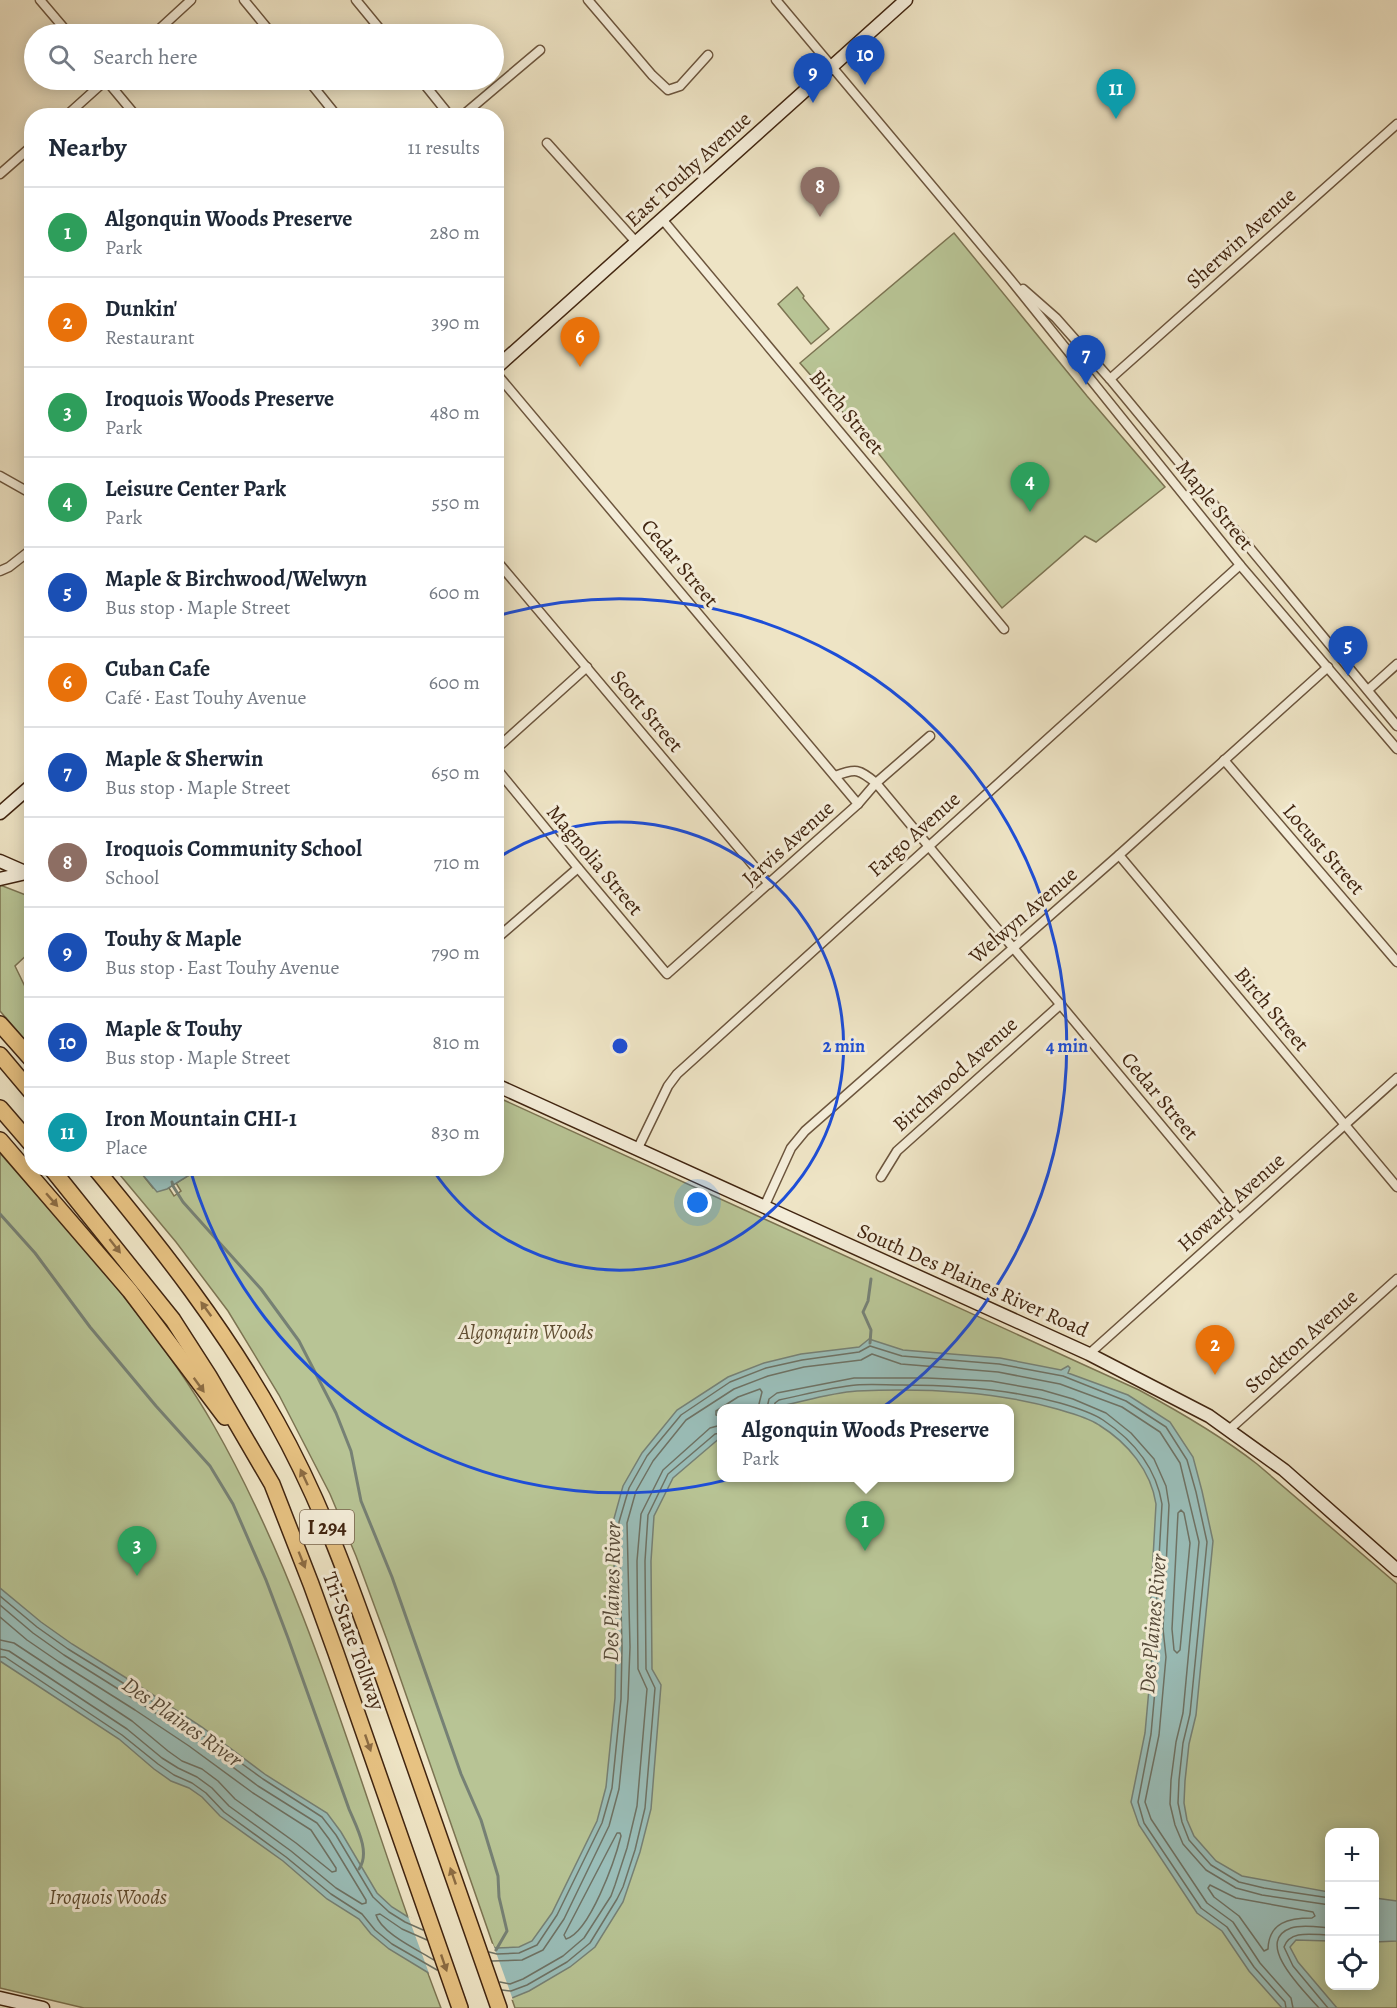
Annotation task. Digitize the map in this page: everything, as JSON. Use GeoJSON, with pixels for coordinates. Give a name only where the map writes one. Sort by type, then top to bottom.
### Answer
{"type":"FeatureCollection","features":[{"type":"Feature","properties":{"kind":"highway"},"geometry":{"type":"LineString","coordinates":[[0,1024],[24,1051]]}},
{"type":"Feature","properties":{"kind":"highway"},"geometry":{"type":"LineString","coordinates":[[0,1055],[24,1084]]}},
{"type":"Feature","properties":{"kind":"highway"},"geometry":{"type":"LineString","coordinates":[[0,1108],[24,1136]]}},
{"type":"Feature","properties":{"kind":"highway"},"geometry":{"type":"LineString","coordinates":[[0,1140],[24,1168]]}},
{"type":"Feature","properties":{"kind":"highway"},"geometry":{"type":"LineString","coordinates":[[31,1176],[130,1291],[203,1390],[251,1450]]}},
{"type":"Feature","properties":{"kind":"highway","name":"Tri-State Tollway"},"geometry":{"type":"LineString","coordinates":[[58,1176],[173,1320],[209,1376],[272,1484],[312,1584],[460,2006]]}},
{"type":"Feature","properties":{"kind":"highway","name":"Tri-State Tollway"},"geometry":{"type":"LineString","coordinates":[[102,1176],[179,1271],[211,1315],[277,1422],[297,1462],[321,1513],[353,1593],[499,2008]]}},
{"type":"Feature","properties":{"kind":"main road","name":"East Touhy Avenue"},"geometry":{"type":"LineString","coordinates":[[504,361],[906,0]]}},
{"type":"Feature","properties":{"kind":"main road"},"geometry":{"type":"LineString","coordinates":[[0,813],[24,792]]}},
{"type":"Feature","properties":{"kind":"main road"},"geometry":{"type":"LineString","coordinates":[[0,861],[24,872]]}},
{"type":"Feature","properties":{"kind":"main road"},"geometry":{"type":"LineString","coordinates":[[0,879],[24,875]]}},
{"type":"Feature","properties":{"kind":"main road","name":"South Des Plaines River Road"},"geometry":{"type":"LineString","coordinates":[[504,1089],[1089,1354],[1189,1405],[1230,1429],[1284,1470],[1397,1570]]}},
{"type":"Feature","properties":{"kind":"main road"},"geometry":{"type":"LineString","coordinates":[[0,1998],[43,2008]]}},
{"type":"Feature","properties":{"kind":"street"},"geometry":{"type":"LineString","coordinates":[[40,0],[60,24]]}},
{"type":"Feature","properties":{"kind":"street"},"geometry":{"type":"LineString","coordinates":[[165,24],[191,0]]}},
{"type":"Feature","properties":{"kind":"street"},"geometry":{"type":"LineString","coordinates":[[244,0],[264,24]]}},
{"type":"Feature","properties":{"kind":"street"},"geometry":{"type":"LineString","coordinates":[[369,0],[359,3],[376,24]]}},
{"type":"Feature","properties":{"kind":"street"},"geometry":{"type":"LineString","coordinates":[[588,0],[652,75],[668,90],[680,86],[708,55]]}},
{"type":"Feature","properties":{"kind":"street","name":"Maple Street"},"geometry":{"type":"LineString","coordinates":[[776,0],[1010,279],[1240,565],[1397,749]]}},
{"type":"Feature","properties":{"kind":"street"},"geometry":{"type":"LineString","coordinates":[[504,80],[540,50]]}},
{"type":"Feature","properties":{"kind":"street"},"geometry":{"type":"LineString","coordinates":[[75,108],[95,90]]}},
{"type":"Feature","properties":{"kind":"street"},"geometry":{"type":"LineString","coordinates":[[114,90],[129,108]]}},
{"type":"Feature","properties":{"kind":"street"},"geometry":{"type":"LineString","coordinates":[[316,90],[331,108]]}},
{"type":"Feature","properties":{"kind":"street"},"geometry":{"type":"LineString","coordinates":[[429,90],[444,108]]}},
{"type":"Feature","properties":{"kind":"street"},"geometry":{"type":"LineString","coordinates":[[471,108],[493,90]]}},
{"type":"Feature","properties":{"kind":"street","name":"Sherwin Avenue"},"geometry":{"type":"LineString","coordinates":[[1110,379],[1397,124]]}},
{"type":"Feature","properties":{"kind":"street"},"geometry":{"type":"LineString","coordinates":[[548,143],[636,242]]}},
{"type":"Feature","properties":{"kind":"street"},"geometry":{"type":"LineString","coordinates":[[0,174],[24,153]]}},
{"type":"Feature","properties":{"kind":"street","name":"Birch Street"},"geometry":{"type":"LineString","coordinates":[[662,219],[1004,629]]}},
{"type":"Feature","properties":{"kind":"street","name":"Maple Street"},"geometry":{"type":"LineString","coordinates":[[1010,279],[1056,318],[1110,379],[1397,726]]}},
{"type":"Feature","properties":{"kind":"street","name":"Cedar Street"},"geometry":{"type":"LineString","coordinates":[[504,383],[858,804]]}},
{"type":"Feature","properties":{"kind":"street"},"geometry":{"type":"LineString","coordinates":[[0,476],[24,490]]}},
{"type":"Feature","properties":{"kind":"street"},"geometry":{"type":"LineString","coordinates":[[0,571],[24,555]]}},
{"type":"Feature","properties":{"kind":"street","name":"Fargo Avenue"},"geometry":{"type":"LineString","coordinates":[[637,1150],[668,1086],[677,1074],[1240,565]]}},
{"type":"Feature","properties":{"kind":"street","name":"Scott Street"},"geometry":{"type":"LineString","coordinates":[[504,569],[769,884]]}},
{"type":"Feature","properties":{"kind":"street"},"geometry":{"type":"LineString","coordinates":[[1368,690],[1397,664]]}},
{"type":"Feature","properties":{"kind":"street"},"geometry":{"type":"LineString","coordinates":[[504,742],[587,667]]}},
{"type":"Feature","properties":{"kind":"street","name":"Welwyn Avenue"},"geometry":{"type":"LineString","coordinates":[[764,1207],[791,1148],[805,1131],[1119,855],[1328,667]]}},
{"type":"Feature","properties":{"kind":"street","name":"Jarvis Avenue"},"geometry":{"type":"LineString","coordinates":[[667,974],[858,804],[876,783],[930,736]]}},
{"type":"Feature","properties":{"kind":"street","name":"Locust Street"},"geometry":{"type":"LineString","coordinates":[[1224,760],[1397,962]]}},
{"type":"Feature","properties":{"kind":"street","name":"Cedar Street"},"geometry":{"type":"LineString","coordinates":[[835,776],[851,770],[862,772],[876,783],[1239,1219]]}},
{"type":"Feature","properties":{"kind":"street","name":"Magnolia Street"},"geometry":{"type":"LineString","coordinates":[[504,778],[667,974]]}},
{"type":"Feature","properties":{"kind":"street","name":"Birch Street"},"geometry":{"type":"LineString","coordinates":[[1119,855],[1397,1186]]}},
{"type":"Feature","properties":{"kind":"street"},"geometry":{"type":"LineString","coordinates":[[504,932],[578,868]]}},
{"type":"Feature","properties":{"kind":"street","name":"Birchwood Avenue"},"geometry":{"type":"LineString","coordinates":[[881,1177],[897,1150],[1061,1004]]}},
{"type":"Feature","properties":{"kind":"street","name":"Howard Avenue"},"geometry":{"type":"LineString","coordinates":[[1089,1354],[1397,1078]]}},
{"type":"Feature","properties":{"kind":"street","name":"Stockton Avenue"},"geometry":{"type":"LineString","coordinates":[[1230,1429],[1397,1279]]}},
{"type":"Feature","properties":{"kind":"green space"},"geometry":{"type":"Polygon","coordinates":[[[954,233],[1087,396],[1165,487],[1096,542],[1085,536],[1002,608],[875,449],[800,363],[954,233]]]}},
{"type":"Feature","properties":{"kind":"green space"},"geometry":{"type":"Polygon","coordinates":[[[797,287],[804,296],[803,298],[829,329],[811,344],[778,304],[797,287]]]}},
{"type":"Feature","properties":{"kind":"green space"},"geometry":{"type":"Polygon","coordinates":[[[0,885],[24,894],[24,958],[15,966],[24,985],[24,1039],[0,1011],[0,885]]]}},
{"type":"Feature","properties":{"kind":"green space","name":"Algonquin Woods"},"geometry":{"type":"Polygon","coordinates":[[[504,1100],[1139,1390],[1229,1443],[1257,1464],[1397,1584],[1397,2008],[515,2008],[387,1640],[330,1494],[279,1395],[228,1311],[176,1242],[121,1176],[144,1176],[153,1188],[169,1188],[174,1196],[181,1191],[176,1183],[188,1176],[504,1176],[504,1100]]]}},
{"type":"Feature","properties":{"kind":"green space","name":"Iroquois Woods"},"geometry":{"type":"Polygon","coordinates":[[[0,1153],[114,1284],[167,1353],[214,1426],[250,1495],[311,1639],[441,2008],[84,2008],[0,1988],[0,1153]]]}},
{"type":"Feature","properties":{"kind":"water"},"geometry":{"type":"Polygon","coordinates":[[[144,1176],[188,1176],[167,1189],[157,1192],[144,1176]]]}},
{"type":"Feature","properties":{"kind":"water","name":"Des Plaines River"},"geometry":{"type":"Polygon","coordinates":[[[869,1339],[903,1350],[1000,1358],[1061,1370],[1068,1366],[1070,1368],[1068,1373],[1128,1395],[1170,1422],[1193,1457],[1213,1541],[1196,1715],[1189,1744],[1185,1781],[1184,1803],[1187,1820],[1194,1836],[1216,1861],[1242,1876],[1325,1891],[1325,1941],[1296,1940],[1290,1947],[1298,1962],[1337,2008],[1282,2008],[1249,1971],[1222,1931],[1197,1913],[1139,1825],[1131,1802],[1145,1733],[1152,1656],[1149,1630],[1156,1504],[1143,1469],[1119,1440],[1094,1422],[1057,1409],[1008,1398],[957,1392],[906,1390],[846,1392],[790,1404],[717,1404],[717,1440],[673,1478],[654,1516],[651,1561],[652,1669],[661,1685],[651,1809],[640,1852],[623,1902],[595,1947],[570,1967],[529,1991],[512,1998],[468,1991],[427,1972],[389,1949],[371,1934],[359,1919],[327,1899],[283,1861],[220,1816],[202,1797],[189,1788],[171,1781],[119,1739],[0,1661],[0,1588],[72,1644],[202,1727],[266,1775],[327,1813],[341,1832],[377,1893],[392,1907],[408,1917],[445,1933],[496,1948],[519,1947],[532,1941],[552,1913],[597,1821],[606,1787],[615,1698],[613,1522],[623,1486],[642,1453],[677,1410],[728,1377],[764,1363],[801,1354],[859,1347],[869,1339]]]}},
{"type":"Feature","properties":{"kind":"water"},"geometry":{"type":"Polygon","coordinates":[[[1379,1899],[1397,1901],[1397,1941],[1379,1942],[1379,1899]]]}},
{"type":"Feature","properties":{"kind":"pier"},"geometry":{"type":"Polygon","coordinates":[[[408,1916],[493,1944],[513,2000],[467,1994],[430,1976],[408,1916]]]}},
{"type":"Feature","properties":{"kind":"waterway"},"geometry":{"type":"LineString","coordinates":[[172,1182],[183,1202],[261,1289],[299,1341],[336,1413],[351,1451],[361,1501],[392,1577],[461,1774],[481,1820],[498,1876],[499,1897],[507,1931],[496,1950]]}},
{"type":"Feature","properties":{"kind":"waterway"},"geometry":{"type":"LineString","coordinates":[[0,1214],[35,1253],[90,1327],[210,1466],[233,1504],[266,1580],[358,1831],[363,1847],[359,1869]]}},
{"type":"Feature","properties":{"kind":"waterway"},"geometry":{"type":"LineString","coordinates":[[870,1343],[871,1330],[863,1312],[868,1301],[871,1279]]}},
{"type":"Feature","properties":{"kind":"place","name":"Maple & Touhy"},"geometry":{"type":"Point","coordinates":[865,85]}},
{"type":"Feature","properties":{"kind":"place","name":"Touhy & Maple"},"geometry":{"type":"Point","coordinates":[813,103]}},
{"type":"Feature","properties":{"kind":"place","name":"Iron Mountain CHI-1"},"geometry":{"type":"Point","coordinates":[1116,119]}},
{"type":"Feature","properties":{"kind":"place","name":"Iroquois Community School"},"geometry":{"type":"Point","coordinates":[820,217]}},
{"type":"Feature","properties":{"kind":"place","name":"Cuban Cafe"},"geometry":{"type":"Point","coordinates":[580,367]}},
{"type":"Feature","properties":{"kind":"place","name":"Maple & Sherwin"},"geometry":{"type":"Point","coordinates":[1086,385]}},
{"type":"Feature","properties":{"kind":"place","name":"Leisure Center Park"},"geometry":{"type":"Point","coordinates":[1030,512]}},
{"type":"Feature","properties":{"kind":"place","name":"Maple & Birchwood/Welwyn"},"geometry":{"type":"Point","coordinates":[1348,676]}},
{"type":"Feature","properties":{"kind":"place","name":"Dunkin'"},"geometry":{"type":"Point","coordinates":[1215,1375]}},
{"type":"Feature","properties":{"kind":"place","name":"Algonquin Woods Preserve"},"geometry":{"type":"Point","coordinates":[865,1551]}},
{"type":"Feature","properties":{"kind":"place","name":"Iroquois Woods Preserve"},"geometry":{"type":"Point","coordinates":[137,1576]}}]}
